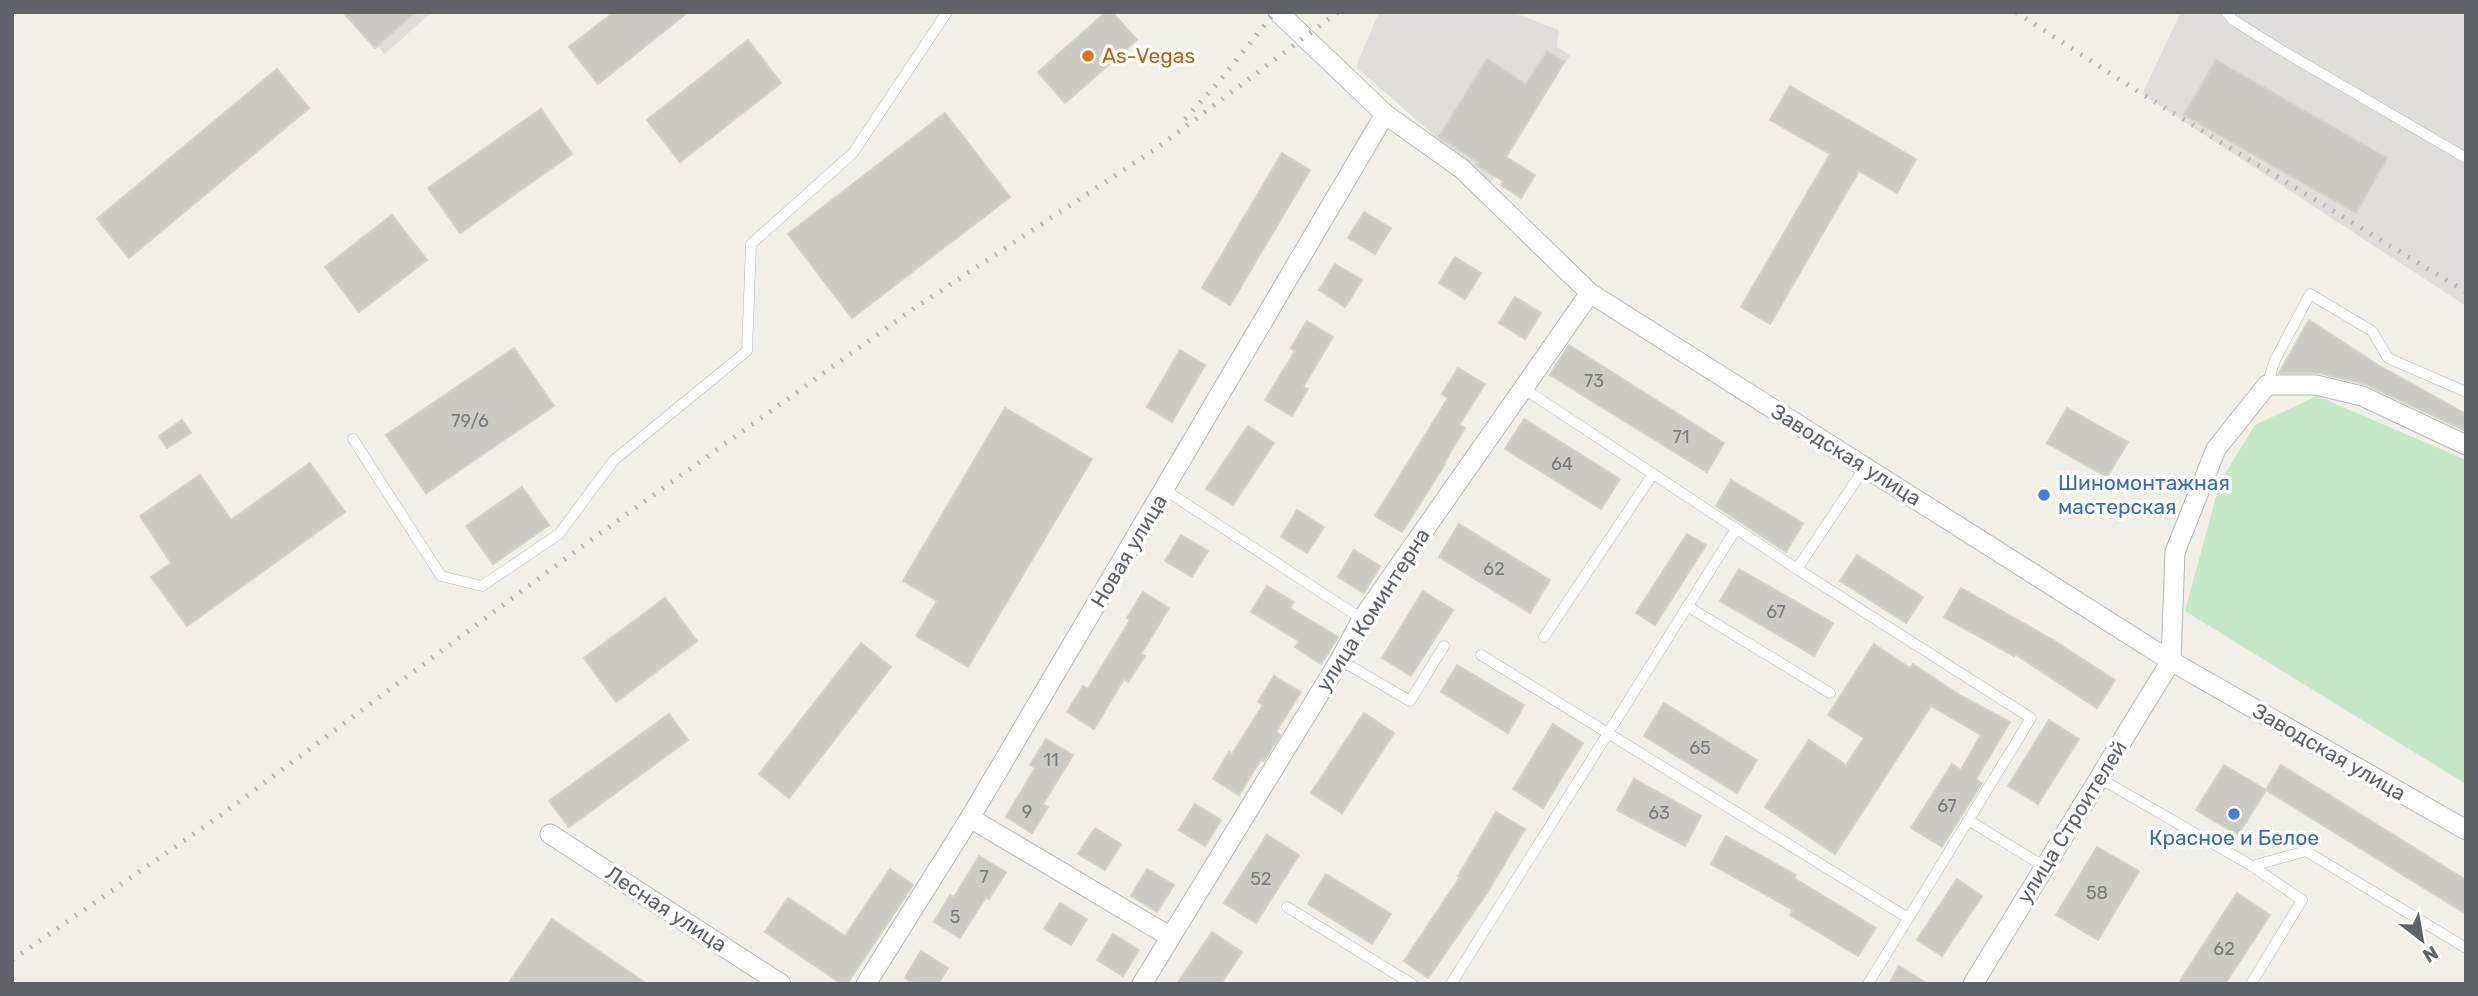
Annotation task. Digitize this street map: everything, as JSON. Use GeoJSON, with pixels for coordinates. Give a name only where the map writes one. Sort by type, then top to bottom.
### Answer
{"type":"FeatureCollection","features":[{"type":"Feature","properties":{"kind":"street","name":"Заводская улица"},"geometry":{"type":"LineString","coordinates":[[1278,12],[1385,114],[1462,169],[1590,293],[2171,661],[2466,830]]}},
{"type":"Feature","properties":{"kind":"street","name":"Новая улица"},"geometry":{"type":"LineString","coordinates":[[866,984],[970,818],[1385,114]]}},
{"type":"Feature","properties":{"kind":"street","name":"улица Коминтерна"},"geometry":{"type":"LineString","coordinates":[[1142,984],[1340,660],[1362,619],[1590,293]]}},
{"type":"Feature","properties":{"kind":"street"},"geometry":{"type":"LineString","coordinates":[[2171,661],[2175,552],[2216,449],[2267,385],[2316,385],[2362,396],[2466,445]]}},
{"type":"Feature","properties":{"kind":"street","name":"улица Строителей"},"geometry":{"type":"LineString","coordinates":[[1973,984],[2171,661]]}},
{"type":"Feature","properties":{"kind":"street"},"geometry":{"type":"LineString","coordinates":[[970,818],[1169,936]]}},
{"type":"Feature","properties":{"kind":"street","name":"Лесная улица"},"geometry":{"type":"LineString","coordinates":[[550,834],[781,984]]}},
{"type":"Feature","properties":{"kind":"lane"},"geometry":{"type":"LineString","coordinates":[[353,439],[441,576],[482,586],[559,534],[614,460],[747,351],[751,244],[853,153],[947,12]]}},
{"type":"Feature","properties":{"kind":"lane"},"geometry":{"type":"LineString","coordinates":[[2226,12],[2276,47],[2466,158]]}},
{"type":"Feature","properties":{"kind":"lane"},"geometry":{"type":"LineString","coordinates":[[2267,385],[2275,360],[2310,294],[2372,331],[2388,358],[2466,393]]}},
{"type":"Feature","properties":{"kind":"lane"},"geometry":{"type":"LineString","coordinates":[[1523,388],[1797,569],[2031,718],[1868,984]]}},
{"type":"Feature","properties":{"kind":"lane"},"geometry":{"type":"LineString","coordinates":[[1797,569],[1865,467]]}},
{"type":"Feature","properties":{"kind":"lane"},"geometry":{"type":"LineString","coordinates":[[1544,638],[1653,474]]}},
{"type":"Feature","properties":{"kind":"lane"},"geometry":{"type":"LineString","coordinates":[[1165,490],[1362,619]]}},
{"type":"Feature","properties":{"kind":"lane"},"geometry":{"type":"LineString","coordinates":[[1451,984],[1736,529]]}},
{"type":"Feature","properties":{"kind":"lane"},"geometry":{"type":"LineString","coordinates":[[1687,607],[1830,693]]}},
{"type":"Feature","properties":{"kind":"lane"},"geometry":{"type":"LineString","coordinates":[[1340,660],[1410,701],[1444,646]]}},
{"type":"Feature","properties":{"kind":"lane"},"geometry":{"type":"LineString","coordinates":[[1481,655],[1909,918]]}},
{"type":"Feature","properties":{"kind":"lane"},"geometry":{"type":"LineString","coordinates":[[2099,778],[2252,866],[2302,900],[2251,984]]}},
{"type":"Feature","properties":{"kind":"lane"},"geometry":{"type":"LineString","coordinates":[[1968,820],[2045,867]]}},
{"type":"Feature","properties":{"kind":"lane"},"geometry":{"type":"LineString","coordinates":[[2252,866],[2306,851],[2466,948]]}},
{"type":"Feature","properties":{"kind":"lane"},"geometry":{"type":"LineString","coordinates":[[1287,907],[1412,984]]}},
{"type":"Feature","properties":{"kind":"shaded area"},"geometry":{"type":"Polygon","coordinates":[[[346,12],[432,12],[385,54],[346,12]]]}},
{"type":"Feature","properties":{"kind":"shaded area"},"geometry":{"type":"Polygon","coordinates":[[[1379,12],[1512,12],[1559,30],[1557,47],[1570,55],[1490,184],[1356,67],[1379,12]]]}},
{"type":"Feature","properties":{"kind":"shaded area"},"geometry":{"type":"Polygon","coordinates":[[[2181,12],[2466,12],[2466,306],[2142,94],[2181,12]]]}},
{"type":"Feature","properties":{"kind":"green space"},"geometry":{"type":"Polygon","coordinates":[[[2317,396],[2466,460],[2466,784],[2185,611],[2220,482],[2255,425],[2317,396]]]}},
{"type":"Feature","properties":{"kind":"building"},"geometry":{"type":"Polygon","coordinates":[[[343,12],[415,12],[375,48],[343,12]]]}},
{"type":"Feature","properties":{"kind":"building"},"geometry":{"type":"Polygon","coordinates":[[[614,12],[688,12],[598,84],[569,47],[614,12]]]}},
{"type":"Feature","properties":{"kind":"building"},"geometry":{"type":"Polygon","coordinates":[[[1106,12],[1112,12],[1137,40],[1065,103],[1038,72],[1106,12]]]}},
{"type":"Feature","properties":{"kind":"building"},"geometry":{"type":"Polygon","coordinates":[[[748,40],[781,83],[680,162],[647,120],[748,40]]]}},
{"type":"Feature","properties":{"kind":"building"},"geometry":{"type":"Polygon","coordinates":[[[1547,51],[1564,62],[1506,157],[1535,175],[1521,198],[1501,185],[1503,181],[1476,165],[1478,162],[1439,137],[1487,59],[1526,84],[1547,51]]]}},
{"type":"Feature","properties":{"kind":"building"},"geometry":{"type":"Polygon","coordinates":[[[2216,60],[2387,158],[2356,213],[2184,115],[2216,60]]]}},
{"type":"Feature","properties":{"kind":"building"},"geometry":{"type":"Polygon","coordinates":[[[277,69],[309,108],[129,258],[97,219],[277,69]]]}},
{"type":"Feature","properties":{"kind":"building"},"geometry":{"type":"Polygon","coordinates":[[[1790,86],[1916,159],[1897,193],[1859,171],[1770,324],[1741,307],[1830,154],[1770,120],[1790,86]]]}},
{"type":"Feature","properties":{"kind":"building"},"geometry":{"type":"Polygon","coordinates":[[[541,109],[572,154],[460,233],[428,188],[541,109]]]}},
{"type":"Feature","properties":{"kind":"building"},"geometry":{"type":"Polygon","coordinates":[[[945,113],[1010,197],[852,318],[788,234],[945,113]]]}},
{"type":"Feature","properties":{"kind":"building"},"geometry":{"type":"Polygon","coordinates":[[[1282,153],[1310,170],[1230,305],[1202,288],[1282,153]]]}},
{"type":"Feature","properties":{"kind":"building"},"geometry":{"type":"Polygon","coordinates":[[[1364,212],[1391,228],[1375,254],[1348,238],[1364,212]]]}},
{"type":"Feature","properties":{"kind":"building"},"geometry":{"type":"Polygon","coordinates":[[[392,215],[427,260],[359,312],[325,267],[392,215]]]}},
{"type":"Feature","properties":{"kind":"building"},"geometry":{"type":"Polygon","coordinates":[[[1455,257],[1481,273],[1465,299],[1439,283],[1455,257]]]}},
{"type":"Feature","properties":{"kind":"building"},"geometry":{"type":"Polygon","coordinates":[[[1335,264],[1362,280],[1345,307],[1319,290],[1335,264]]]}},
{"type":"Feature","properties":{"kind":"building"},"geometry":{"type":"Polygon","coordinates":[[[1515,297],[1541,313],[1525,339],[1499,323],[1515,297]]]}},
{"type":"Feature","properties":{"kind":"building"},"geometry":{"type":"Polygon","coordinates":[[[2309,320],[2378,365],[2466,414],[2466,431],[2365,384],[2319,373],[2279,373],[2309,320]]]}},
{"type":"Feature","properties":{"kind":"building"},"geometry":{"type":"Polygon","coordinates":[[[1307,321],[1333,337],[1303,387],[1308,389],[1292,416],[1265,400],[1295,351],[1291,348],[1307,321]]]}},
{"type":"Feature","properties":{"kind":"building"},"geometry":{"type":"Polygon","coordinates":[[[1569,345],[1724,443],[1707,472],[1550,375],[1569,345]]]}},
{"type":"Feature","properties":{"kind":"building"},"geometry":{"type":"Polygon","coordinates":[[[514,348],[554,406],[426,493],[386,435],[514,348]]]}},
{"type":"Feature","properties":{"kind":"building"},"geometry":{"type":"Polygon","coordinates":[[[1180,350],[1205,365],[1172,422],[1147,407],[1180,350]]]}},
{"type":"Feature","properties":{"kind":"building"},"geometry":{"type":"Polygon","coordinates":[[[1458,368],[1485,384],[1459,425],[1465,428],[1445,464],[1402,532],[1375,516],[1448,398],[1442,394],[1458,368]]]}},
{"type":"Feature","properties":{"kind":"building"},"geometry":{"type":"Polygon","coordinates":[[[1005,408],[1092,459],[968,667],[916,636],[937,601],[903,581],[1005,408]]]}},
{"type":"Feature","properties":{"kind":"building"},"geometry":{"type":"Polygon","coordinates":[[[2067,408],[2128,442],[2107,477],[2047,443],[2067,408]]]}},
{"type":"Feature","properties":{"kind":"building"},"geometry":{"type":"Polygon","coordinates":[[[1524,419],[1620,479],[1601,509],[1505,449],[1524,419]]]}},
{"type":"Feature","properties":{"kind":"building"},"geometry":{"type":"Polygon","coordinates":[[[182,420],[191,433],[167,448],[159,436],[182,420]]]}},
{"type":"Feature","properties":{"kind":"building"},"geometry":{"type":"Polygon","coordinates":[[[1248,426],[1274,443],[1233,505],[1206,489],[1248,426]]]}},
{"type":"Feature","properties":{"kind":"building"},"geometry":{"type":"Polygon","coordinates":[[[310,463],[345,512],[187,626],[151,577],[171,563],[140,516],[200,475],[231,520],[310,463]]]}},
{"type":"Feature","properties":{"kind":"building"},"geometry":{"type":"Polygon","coordinates":[[[1731,480],[1803,523],[1786,552],[1716,506],[1731,480]]]}},
{"type":"Feature","properties":{"kind":"building"},"geometry":{"type":"Polygon","coordinates":[[[522,487],[549,525],[493,564],[466,526],[522,487]]]}},
{"type":"Feature","properties":{"kind":"building"},"geometry":{"type":"Polygon","coordinates":[[[1297,510],[1324,527],[1307,553],[1281,537],[1297,510]]]}},
{"type":"Feature","properties":{"kind":"building"},"geometry":{"type":"Polygon","coordinates":[[[1459,524],[1550,580],[1530,613],[1439,557],[1459,524]]]}},
{"type":"Feature","properties":{"kind":"building"},"geometry":{"type":"Polygon","coordinates":[[[1687,534],[1706,545],[1655,625],[1636,613],[1687,534]]]}},
{"type":"Feature","properties":{"kind":"building"},"geometry":{"type":"Polygon","coordinates":[[[1181,535],[1208,551],[1192,577],[1165,561],[1181,535]]]}},
{"type":"Feature","properties":{"kind":"building"},"geometry":{"type":"Polygon","coordinates":[[[1354,550],[1380,566],[1364,593],[1338,577],[1354,550]]]}},
{"type":"Feature","properties":{"kind":"building"},"geometry":{"type":"Polygon","coordinates":[[[1857,555],[1923,597],[1906,623],[1840,581],[1857,555]]]}},
{"type":"Feature","properties":{"kind":"building"},"geometry":{"type":"Polygon","coordinates":[[[1739,569],[1833,623],[1814,656],[1720,601],[1739,569]]]}},
{"type":"Feature","properties":{"kind":"building"},"geometry":{"type":"Polygon","coordinates":[[[1267,586],[1294,602],[1290,608],[1338,637],[1321,664],[1295,647],[1299,641],[1251,612],[1267,586]]]}},
{"type":"Feature","properties":{"kind":"building"},"geometry":{"type":"Polygon","coordinates":[[[1961,588],[2053,640],[2115,680],[2097,708],[2015,654],[2014,656],[1944,617],[1961,588]]]}},
{"type":"Feature","properties":{"kind":"building"},"geometry":{"type":"Polygon","coordinates":[[[1423,591],[1453,610],[1411,676],[1382,658],[1423,591]]]}},
{"type":"Feature","properties":{"kind":"building"},"geometry":{"type":"Polygon","coordinates":[[[1143,592],[1169,608],[1141,654],[1145,656],[1128,682],[1124,679],[1094,729],[1067,712],[1083,686],[1088,689],[1130,620],[1127,618],[1143,592]]]}},
{"type":"Feature","properties":{"kind":"building"},"geometry":{"type":"Polygon","coordinates":[[[665,598],[697,641],[616,702],[584,658],[665,598]]]}},
{"type":"Feature","properties":{"kind":"building"},"geometry":{"type":"Polygon","coordinates":[[[861,643],[891,667],[789,798],[759,774],[861,643]]]}},
{"type":"Feature","properties":{"kind":"building"},"geometry":{"type":"Polygon","coordinates":[[[1874,644],[1910,668],[1913,664],[1961,696],[2010,722],[1976,779],[1982,783],[1942,847],[1911,828],[1952,764],[1961,770],[1981,735],[1931,706],[1835,854],[1765,807],[1809,740],[1846,765],[1864,738],[1828,715],[1874,644]]]}},
{"type":"Feature","properties":{"kind":"building"},"geometry":{"type":"Polygon","coordinates":[[[1457,665],[1524,705],[1508,733],[1441,692],[1457,665]]]}},
{"type":"Feature","properties":{"kind":"building"},"geometry":{"type":"Polygon","coordinates":[[[1274,676],[1301,692],[1276,732],[1280,735],[1264,761],[1261,759],[1239,795],[1213,779],[1263,705],[1258,702],[1274,676]]]}},
{"type":"Feature","properties":{"kind":"building"},"geometry":{"type":"Polygon","coordinates":[[[1664,703],[1757,760],[1737,793],[1644,736],[1664,703]]]}},
{"type":"Feature","properties":{"kind":"building"},"geometry":{"type":"Polygon","coordinates":[[[1364,713],[1394,733],[1342,813],[1311,793],[1364,713]]]}},
{"type":"Feature","properties":{"kind":"building"},"geometry":{"type":"Polygon","coordinates":[[[669,714],[688,740],[569,827],[549,801],[669,714]]]}},
{"type":"Feature","properties":{"kind":"building"},"geometry":{"type":"Polygon","coordinates":[[[2049,720],[2079,739],[2038,804],[2008,786],[2049,720]]]}},
{"type":"Feature","properties":{"kind":"building"},"geometry":{"type":"Polygon","coordinates":[[[1553,724],[1583,743],[1543,808],[1513,789],[1553,724]]]}},
{"type":"Feature","properties":{"kind":"building"},"geometry":{"type":"Polygon","coordinates":[[[1046,739],[1073,755],[1043,804],[1048,807],[1032,833],[1006,817],[1035,768],[1030,765],[1046,739]]]}},
{"type":"Feature","properties":{"kind":"building"},"geometry":{"type":"Polygon","coordinates":[[[2224,765],[2266,790],[2238,835],[2196,810],[2224,765]]]}},
{"type":"Feature","properties":{"kind":"building"},"geometry":{"type":"Polygon","coordinates":[[[2281,765],[2466,880],[2466,914],[2266,790],[2281,765]]]}},
{"type":"Feature","properties":{"kind":"building"},"geometry":{"type":"Polygon","coordinates":[[[1634,779],[1701,816],[1685,846],[1617,810],[1634,779]]]}},
{"type":"Feature","properties":{"kind":"building"},"geometry":{"type":"Polygon","coordinates":[[[1195,804],[1221,820],[1205,846],[1179,830],[1195,804]]]}},
{"type":"Feature","properties":{"kind":"building"},"geometry":{"type":"Polygon","coordinates":[[[1496,812],[1525,829],[1487,893],[1428,978],[1404,961],[1460,877],[1458,876],[1496,812]]]}},
{"type":"Feature","properties":{"kind":"building"},"geometry":{"type":"Polygon","coordinates":[[[1095,828],[1121,844],[1105,870],[1078,854],[1095,828]]]}},
{"type":"Feature","properties":{"kind":"building"},"geometry":{"type":"Polygon","coordinates":[[[1267,835],[1299,855],[1256,923],[1224,903],[1267,835]]]}},
{"type":"Feature","properties":{"kind":"building"},"geometry":{"type":"Polygon","coordinates":[[[1726,836],[1796,875],[1794,878],[1876,928],[1858,956],[1790,915],[1793,910],[1711,864],[1726,836]]]}},
{"type":"Feature","properties":{"kind":"building"},"geometry":{"type":"Polygon","coordinates":[[[2097,847],[2139,871],[2098,940],[2056,915],[2097,847]]]}},
{"type":"Feature","properties":{"kind":"building"},"geometry":{"type":"Polygon","coordinates":[[[979,856],[1006,872],[989,899],[986,897],[960,938],[934,922],[950,895],[954,897],[979,856]]]}},
{"type":"Feature","properties":{"kind":"building"},"geometry":{"type":"Polygon","coordinates":[[[890,869],[913,885],[847,984],[842,984],[765,932],[788,898],[845,936],[890,869]]]}},
{"type":"Feature","properties":{"kind":"building"},"geometry":{"type":"Polygon","coordinates":[[[1147,869],[1174,885],[1157,912],[1131,896],[1147,869]]]}},
{"type":"Feature","properties":{"kind":"building"},"geometry":{"type":"Polygon","coordinates":[[[1326,874],[1391,914],[1372,944],[1308,904],[1326,874]]]}},
{"type":"Feature","properties":{"kind":"building"},"geometry":{"type":"Polygon","coordinates":[[[1957,879],[1982,896],[1942,956],[1917,940],[1957,879]]]}},
{"type":"Feature","properties":{"kind":"building"},"geometry":{"type":"Polygon","coordinates":[[[2237,893],[2270,915],[2225,984],[2178,984],[2237,893]]]}},
{"type":"Feature","properties":{"kind":"building"},"geometry":{"type":"Polygon","coordinates":[[[1060,903],[1087,919],[1071,945],[1044,929],[1060,903]]]}},
{"type":"Feature","properties":{"kind":"building"},"geometry":{"type":"Polygon","coordinates":[[[552,919],[647,984],[508,984],[552,919]]]}},
{"type":"Feature","properties":{"kind":"building"},"geometry":{"type":"Polygon","coordinates":[[[1212,932],[1242,952],[1221,984],[1177,984],[1212,932]]]}},
{"type":"Feature","properties":{"kind":"building"},"geometry":{"type":"Polygon","coordinates":[[[1113,934],[1139,950],[1123,976],[1097,960],[1113,934]]]}},
{"type":"Feature","properties":{"kind":"building"},"geometry":{"type":"Polygon","coordinates":[[[921,951],[948,968],[938,984],[915,984],[905,978],[921,951]]]}},
{"type":"Feature","properties":{"kind":"building"},"geometry":{"type":"Polygon","coordinates":[[[1899,966],[1928,984],[1889,984],[1899,966]]]}},
{"type":"Feature","properties":{"kind":"railway"},"geometry":{"type":"LineString","coordinates":[[1185,119],[1275,12]]}},
{"type":"Feature","properties":{"kind":"railway"},"geometry":{"type":"LineString","coordinates":[[12,960],[221,815],[577,550],[913,309],[1157,148],[1338,12]]}},
{"type":"Feature","properties":{"kind":"railway"},"geometry":{"type":"LineString","coordinates":[[2016,12],[2142,94],[2466,292]]}},
{"type":"Feature","properties":{"kind":"place","name":"As-Vegas"},"geometry":{"type":"Point","coordinates":[1088,56]}},
{"type":"Feature","properties":{"kind":"place","name":"Шиномонтажная мастерская"},"geometry":{"type":"Point","coordinates":[2044,495]}},
{"type":"Feature","properties":{"kind":"place","name":"Красное и Белое"},"geometry":{"type":"Point","coordinates":[2234,814]}}]}
